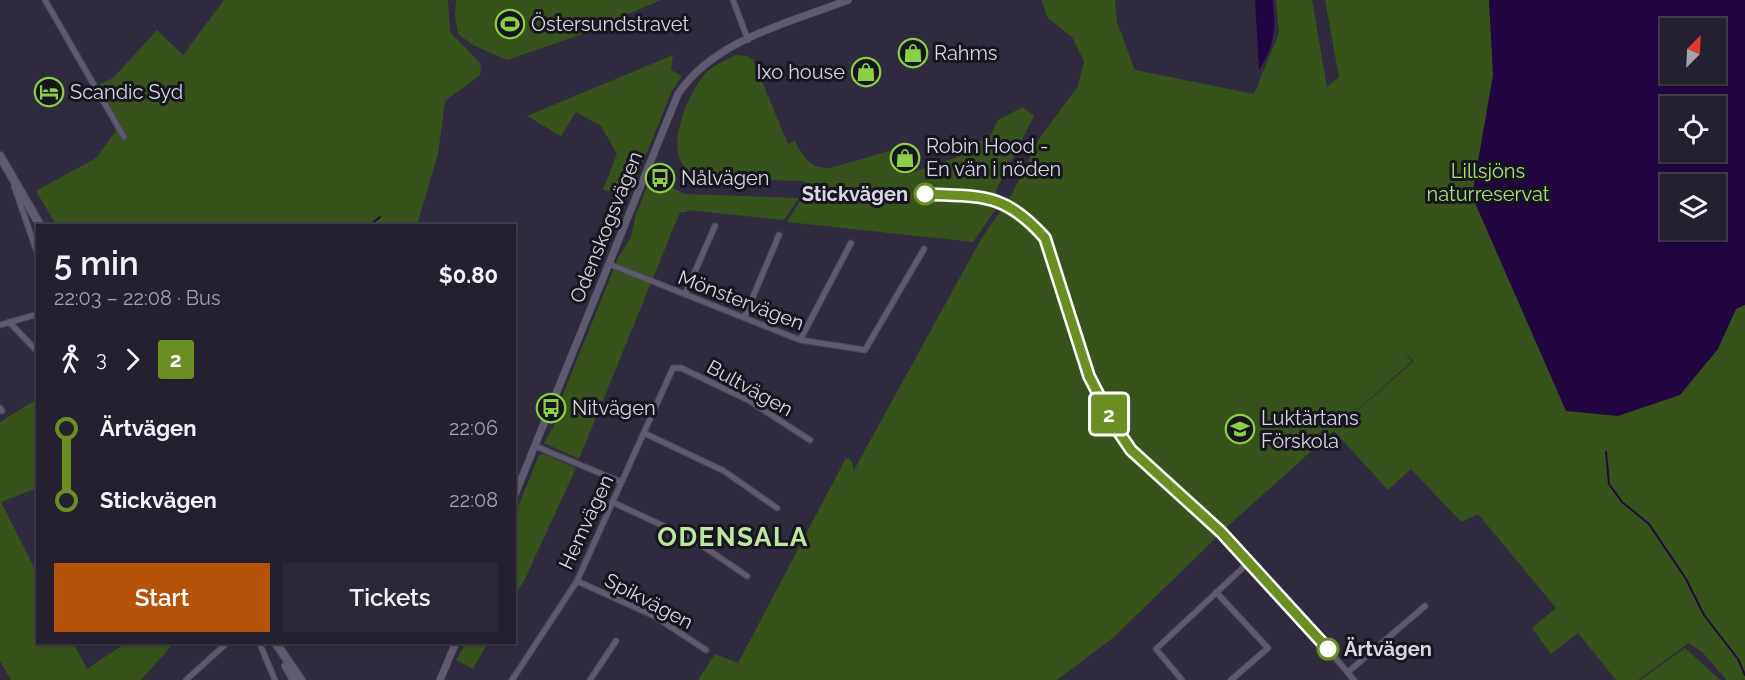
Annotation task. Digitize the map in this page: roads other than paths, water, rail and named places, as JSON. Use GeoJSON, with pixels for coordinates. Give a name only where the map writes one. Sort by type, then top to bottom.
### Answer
{"type":"FeatureCollection","features":[{"type":"Feature","properties":{"kind":"main road"},"geometry":{"type":"LineString","coordinates":[[0,156],[39,224]]}},
{"type":"Feature","properties":{"kind":"main road"},"geometry":{"type":"LineString","coordinates":[[275,644],[294,680]]}},
{"type":"Feature","properties":{"kind":"main road"},"geometry":{"type":"LineString","coordinates":[[275,644],[301,680]]}},
{"type":"Feature","properties":{"kind":"street"},"geometry":{"type":"LineString","coordinates":[[45,0],[124,136]]}},
{"type":"Feature","properties":{"kind":"street"},"geometry":{"type":"LineString","coordinates":[[733,0],[748,40]]}},
{"type":"Feature","properties":{"kind":"street","name":"Odenskogsvägen"},"geometry":{"type":"LineString","coordinates":[[516,492],[678,94],[709,59],[748,40],[848,0]]}},
{"type":"Feature","properties":{"kind":"street"},"geometry":{"type":"LineString","coordinates":[[9,170],[36,249]]}},
{"type":"Feature","properties":{"kind":"street"},"geometry":{"type":"LineString","coordinates":[[685,294],[715,226]]}},
{"type":"Feature","properties":{"kind":"street"},"geometry":{"type":"LineString","coordinates":[[744,318],[779,235]]}},
{"type":"Feature","properties":{"kind":"street"},"geometry":{"type":"LineString","coordinates":[[800,340],[851,243]]}},
{"type":"Feature","properties":{"kind":"street","name":"Mönstervägen"},"geometry":{"type":"LineString","coordinates":[[609,264],[800,340],[865,350],[924,249]]}},
{"type":"Feature","properties":{"kind":"street"},"geometry":{"type":"LineString","coordinates":[[0,325],[36,315]]}},
{"type":"Feature","properties":{"kind":"street"},"geometry":{"type":"LineString","coordinates":[[9,322],[36,350]]}},
{"type":"Feature","properties":{"kind":"street","name":"Hemvägen"},"geometry":{"type":"LineString","coordinates":[[512,680],[577,581],[674,368]]}},
{"type":"Feature","properties":{"kind":"street","name":"Bultvägen"},"geometry":{"type":"LineString","coordinates":[[674,368],[681,368],[748,400],[810,440]]}},
{"type":"Feature","properties":{"kind":"street"},"geometry":{"type":"LineString","coordinates":[[644,433],[724,471],[777,508]]}},
{"type":"Feature","properties":{"kind":"street"},"geometry":{"type":"LineString","coordinates":[[535,446],[621,482]]}},
{"type":"Feature","properties":{"kind":"street"},"geometry":{"type":"LineString","coordinates":[[612,502],[694,540],[747,576]]}},
{"type":"Feature","properties":{"kind":"street"},"geometry":{"type":"LineString","coordinates":[[1221,532],[1354,680]]}},
{"type":"Feature","properties":{"kind":"street"},"geometry":{"type":"LineString","coordinates":[[1182,680],[1156,649],[1249,562]]}},
{"type":"Feature","properties":{"kind":"street","name":"Spikvägen"},"geometry":{"type":"LineString","coordinates":[[577,581],[654,616],[706,651]]}},
{"type":"Feature","properties":{"kind":"street"},"geometry":{"type":"LineString","coordinates":[[1216,592],[1268,648],[1231,680]]}},
{"type":"Feature","properties":{"kind":"street"},"geometry":{"type":"LineString","coordinates":[[1348,672],[1425,606]]}},
{"type":"Feature","properties":{"kind":"street"},"geometry":{"type":"LineString","coordinates":[[590,680],[616,641]]}},
{"type":"Feature","properties":{"kind":"street"},"geometry":{"type":"LineString","coordinates":[[186,680],[226,644]]}},
{"type":"Feature","properties":{"kind":"street"},"geometry":{"type":"LineString","coordinates":[[260,644],[275,680]]}},
{"type":"Feature","properties":{"kind":"street"},"geometry":{"type":"LineString","coordinates":[[440,680],[455,644]]}},
{"type":"Feature","properties":{"kind":"waterway"},"geometry":{"type":"LineString","coordinates":[[371,224],[380,217]]}},
{"type":"Feature","properties":{"kind":"waterway"},"geometry":{"type":"LineString","coordinates":[[1606,452],[1609,484],[1622,502],[1649,524],[1686,579],[1704,615],[1738,659],[1745,675]]}},
{"type":"Feature","properties":{"kind":"place","name":"Östersundstravet"},"geometry":{"type":"Point","coordinates":[510,24]}},
{"type":"Feature","properties":{"kind":"place","name":"Rahms"},"geometry":{"type":"Point","coordinates":[913,53]}},
{"type":"Feature","properties":{"kind":"place","name":"Ixo house"},"geometry":{"type":"Point","coordinates":[866,72]}},
{"type":"Feature","properties":{"kind":"place","name":"Scandic Syd"},"geometry":{"type":"Point","coordinates":[49,92]}},
{"type":"Feature","properties":{"kind":"place","name":"Robin Hood - En vän i nöden"},"geometry":{"type":"Point","coordinates":[905,158]}},
{"type":"Feature","properties":{"kind":"place","name":"Nålvägen"},"geometry":{"type":"Point","coordinates":[660,178]}},
{"type":"Feature","properties":{"kind":"place","name":"Stickvägen"},"geometry":{"type":"Point","coordinates":[925,194]}},
{"type":"Feature","properties":{"kind":"place","name":"Nitvägen"},"geometry":{"type":"Point","coordinates":[551,408]}},
{"type":"Feature","properties":{"kind":"place","name":"Luktärtans Förskola"},"geometry":{"type":"Point","coordinates":[1240,429]}},
{"type":"Feature","properties":{"kind":"place","name":"Ärtvägen"},"geometry":{"type":"Point","coordinates":[1328,649]}},
{"type":"Feature","properties":{"kind":"district","name":"ODENSALA"},"geometry":{"type":"Point","coordinates":[733,537]}},
{"type":"Feature","properties":{"kind":"park label","name":"Lillsjöns naturreservat"},"geometry":{"type":"Point","coordinates":[1488,182]}}]}
